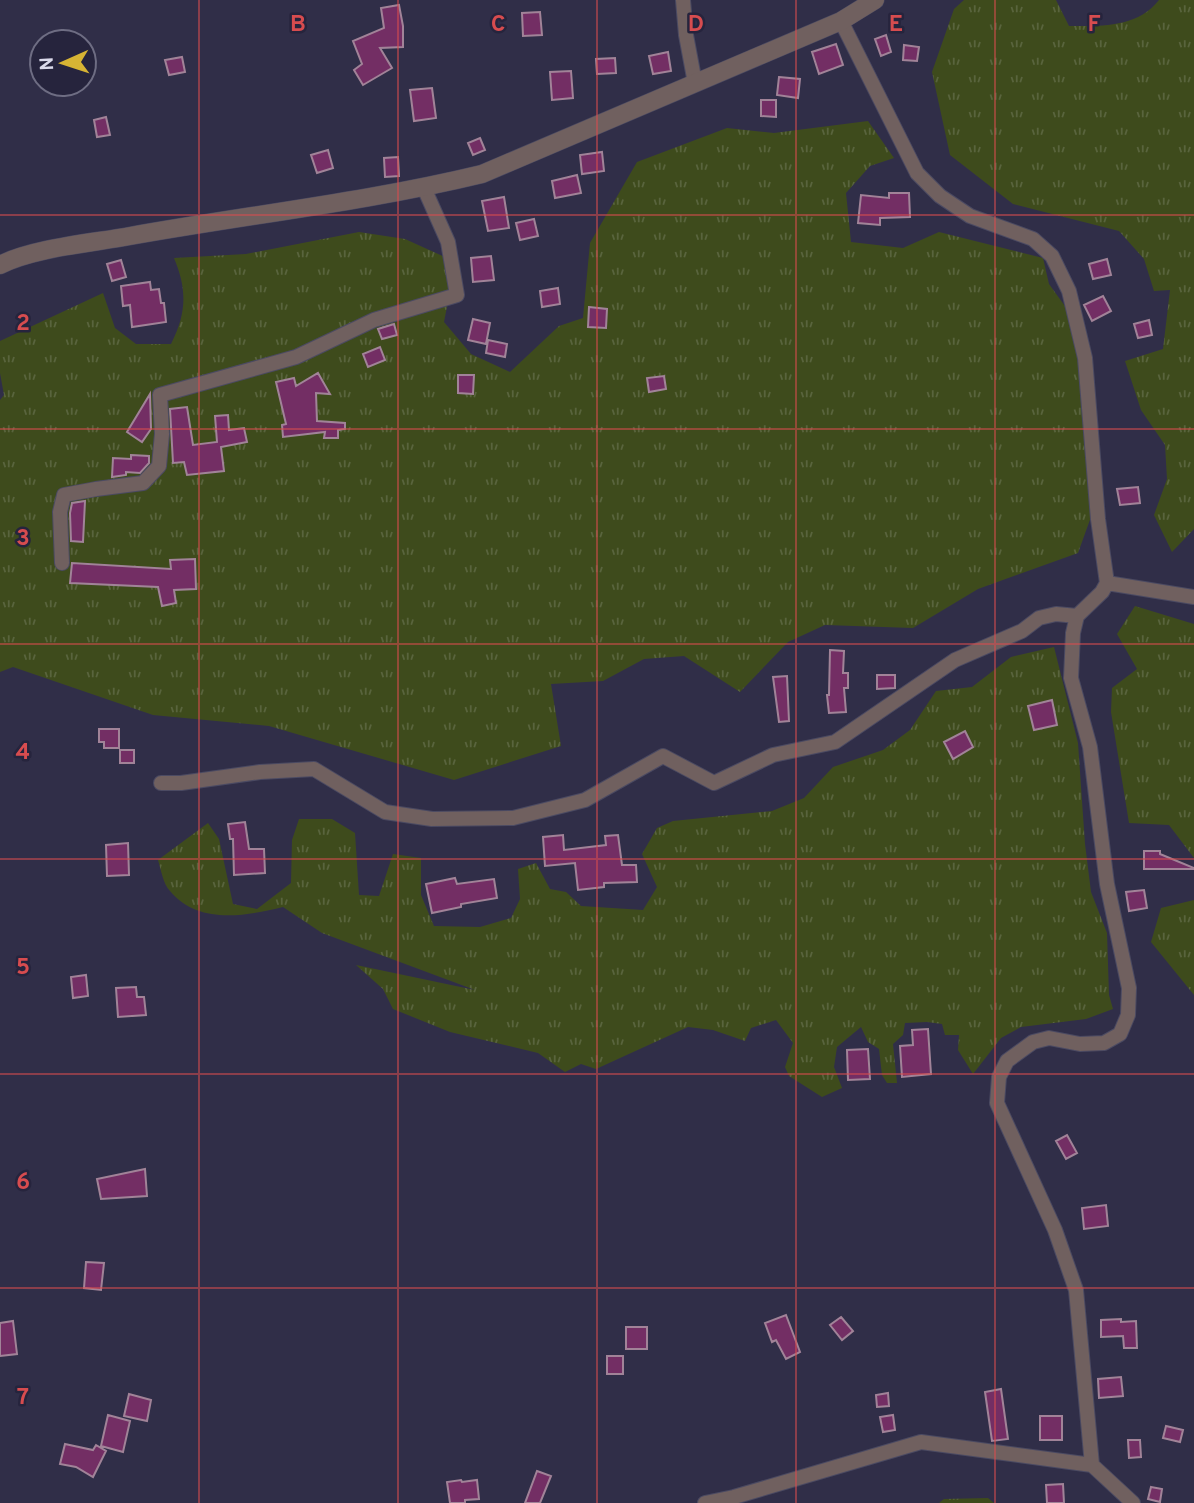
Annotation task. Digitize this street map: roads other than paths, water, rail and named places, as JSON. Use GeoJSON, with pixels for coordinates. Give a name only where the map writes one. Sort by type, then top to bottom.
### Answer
{"type":"FeatureCollection","features":[{"type":"Feature","properties":{"kind":"street"},"geometry":{"type":"LineString","coordinates":[[683,0],[686,36],[695,83]]}},
{"type":"Feature","properties":{"kind":"street"},"geometry":{"type":"LineString","coordinates":[[0,265],[45,251],[230,218],[424,188],[482,174],[841,20],[875,0]]}},
{"type":"Feature","properties":{"kind":"street"},"geometry":{"type":"LineString","coordinates":[[841,20],[917,173],[940,196],[970,216],[1034,239],[1052,256],[1069,291],[1085,358],[1098,519],[1107,583],[1102,592],[1077,616],[1073,634],[1071,678],[1090,747],[1107,884],[1129,988],[1128,1015],[1120,1034],[1104,1044],[1080,1044],[1049,1038],[1033,1042],[1007,1061],[999,1077],[997,1103],[1055,1230],[1076,1290],[1092,1465]]}},
{"type":"Feature","properties":{"kind":"street"},"geometry":{"type":"LineString","coordinates":[[62,563],[60,512],[64,495],[143,483],[159,467],[162,434],[160,395],[296,357],[374,320],[457,295],[448,243],[424,188]]}},
{"type":"Feature","properties":{"kind":"street"},"geometry":{"type":"LineString","coordinates":[[1107,583],[1186,598],[1194,597]]}},
{"type":"Feature","properties":{"kind":"street"},"geometry":{"type":"LineString","coordinates":[[161,783],[314,769],[385,812],[432,819],[513,818],[585,800],[663,756],[714,783],[773,755],[835,741],[955,660],[1022,631],[1039,618],[1056,614],[1077,616]]}},
{"type":"Feature","properties":{"kind":"street"},"geometry":{"type":"LineString","coordinates":[[705,1503],[921,1442],[1092,1465],[1133,1503]]}}]}
